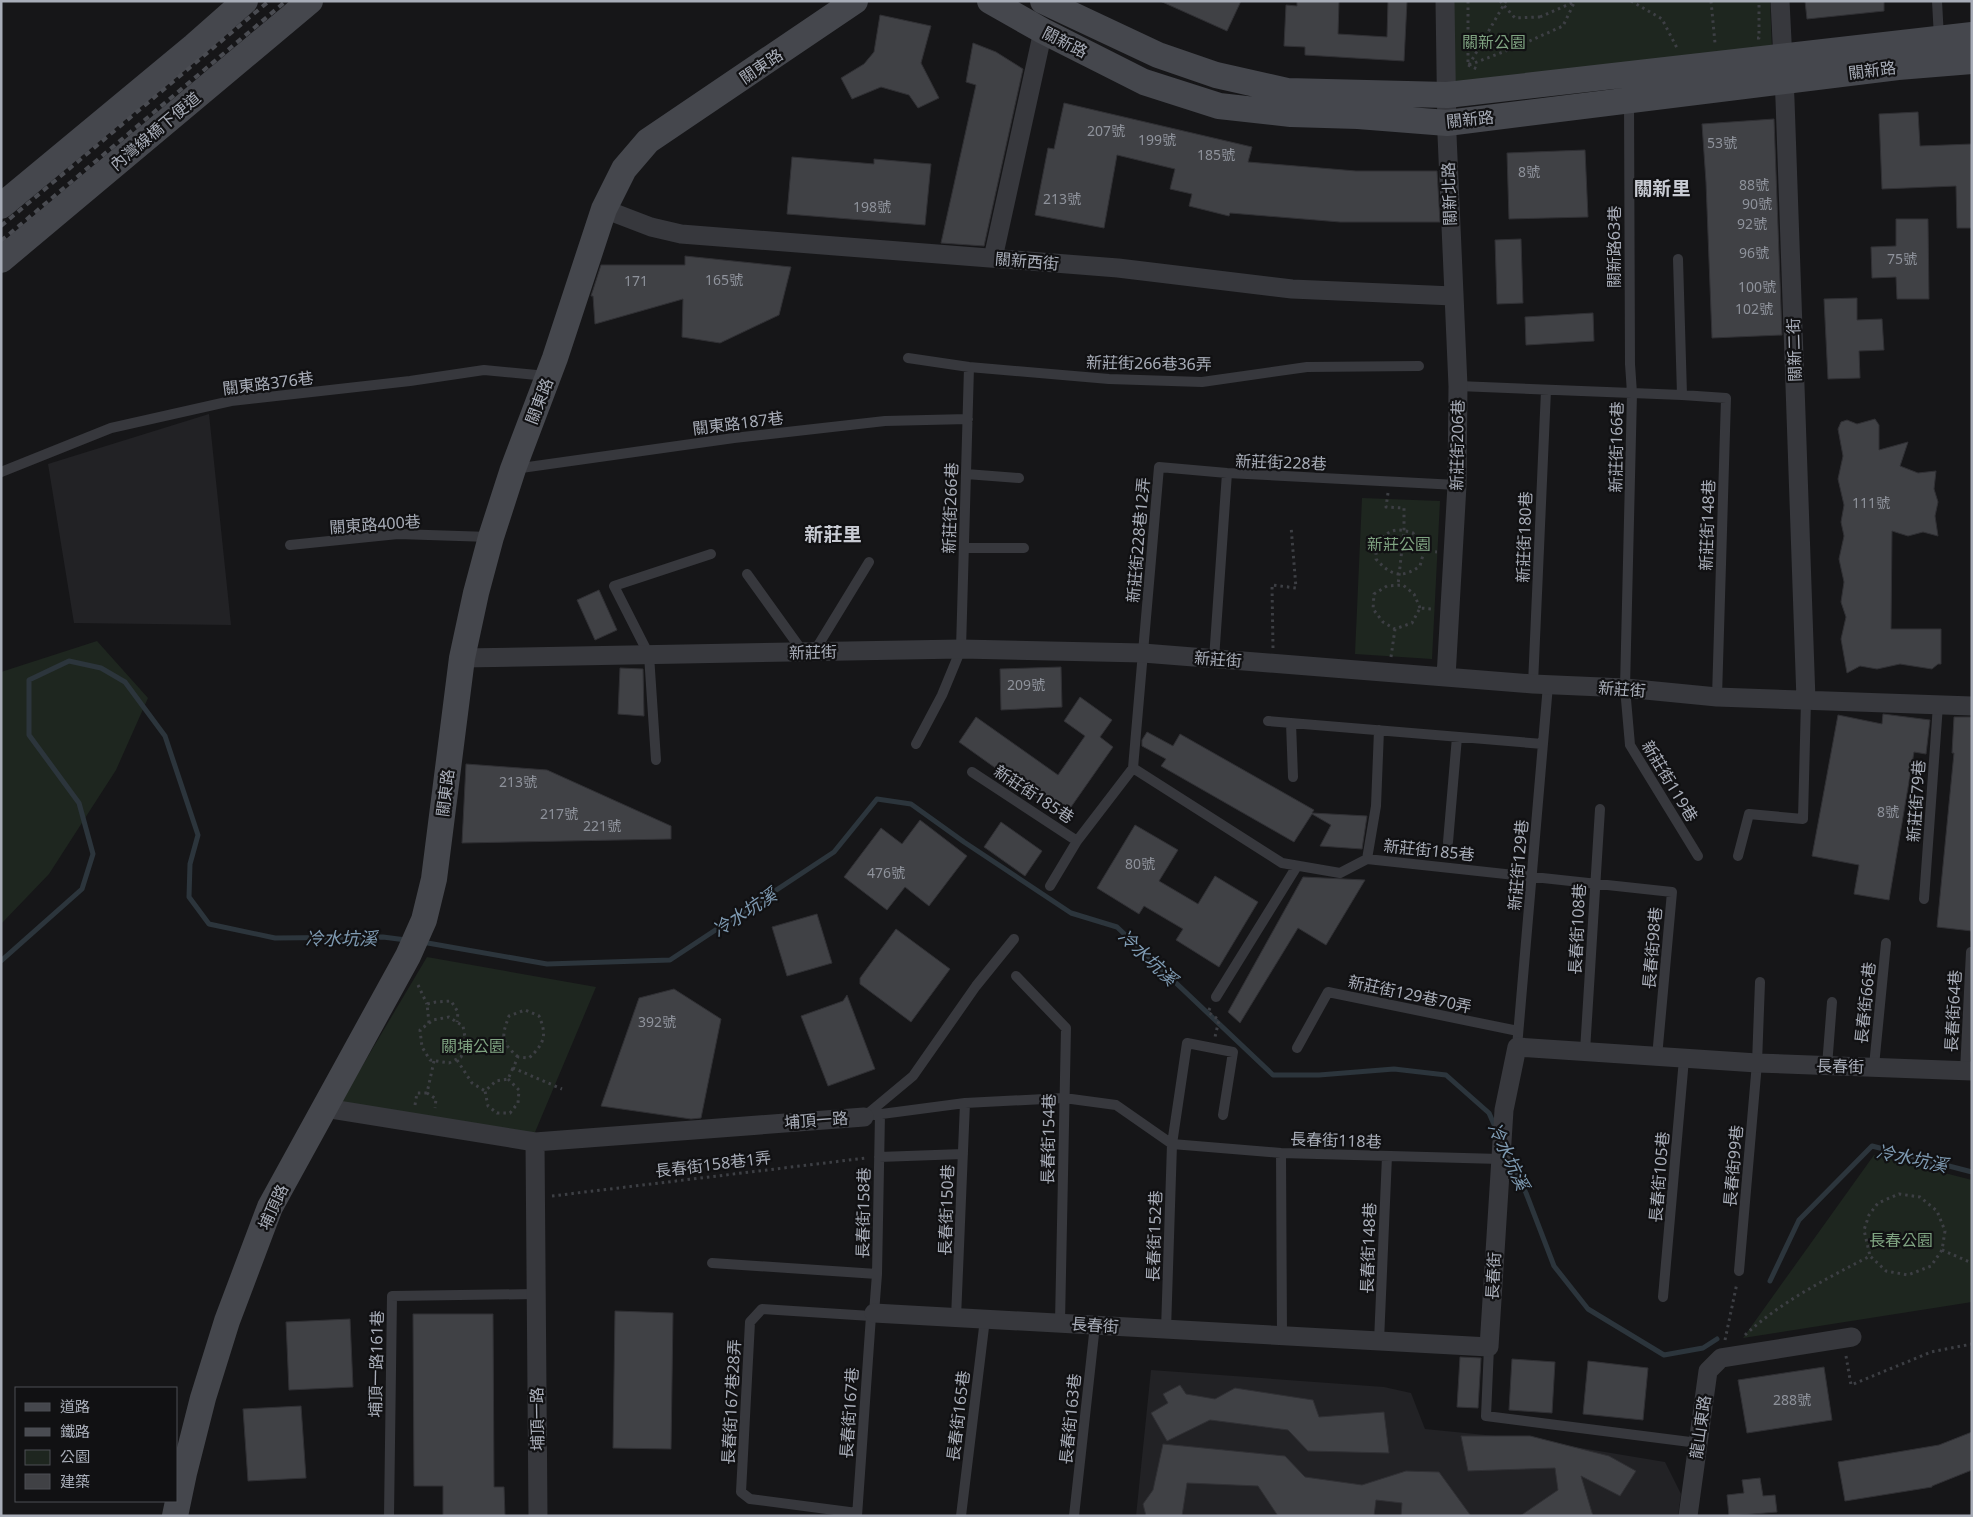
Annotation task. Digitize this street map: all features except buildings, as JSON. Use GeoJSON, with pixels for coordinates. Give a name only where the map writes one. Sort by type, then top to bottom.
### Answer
{"type":"FeatureCollection","features":[{"type":"Feature","properties":{"kind":"street"},"geometry":{"type":"LineString","coordinates":[[1,206],[187,52],[245,1]]}},
{"type":"Feature","properties":{"kind":"street","name":"內灣線橋下便道"},"geometry":{"type":"LineString","coordinates":[[1,260],[310,1]]}},
{"type":"Feature","properties":{"kind":"street","name":"關東路"},"geometry":{"type":"LineString","coordinates":[[424,920],[434,879],[462,658],[476,593],[491,537],[513,470],[548,376],[604,209],[624,169],[648,141],[834,10],[855,1]]}},
{"type":"Feature","properties":{"kind":"street","name":"關新路"},"geometry":{"type":"LineString","coordinates":[[990,1],[1043,31],[1144,82],[1219,106],[1291,114],[1358,116],[1447,123],[1629,100],[1783,68],[1940,39],[1972,35]]}},
{"type":"Feature","properties":{"kind":"street","name":"關新路"},"geometry":{"type":"LineString","coordinates":[[1043,1],[1158,55],[1216,75],[1286,91],[1447,95],[1783,68],[1898,67],[1972,62]]}},
{"type":"Feature","properties":{"kind":"street","name":"關新北路"},"geometry":{"type":"LineString","coordinates":[[1445,1],[1447,123],[1458,386]]}},
{"type":"Feature","properties":{"kind":"street","name":"關新二街"},"geometry":{"type":"LineString","coordinates":[[1780,1],[1806,700]]}},
{"type":"Feature","properties":{"kind":"street"},"geometry":{"type":"LineString","coordinates":[[993,258],[1043,31]]}},
{"type":"Feature","properties":{"kind":"street","name":"關新西街"},"geometry":{"type":"LineString","coordinates":[[604,209],[651,227],[681,234],[1118,268],[1292,289],[1453,296]]}},
{"type":"Feature","properties":{"kind":"street","name":"新莊街206巷"},"geometry":{"type":"LineString","coordinates":[[1446,677],[1457,485],[1458,386]]}},
{"type":"Feature","properties":{"kind":"street","name":"新莊街"},"geometry":{"type":"LineString","coordinates":[[462,658],[961,649],[1143,653],[1541,685],[1625,688],[1717,697],[1972,706]]}},
{"type":"Feature","properties":{"kind":"street","name":"埔頂路"},"geometry":{"type":"LineString","coordinates":[[178,1502],[203,1398],[227,1322],[270,1207],[377,1009],[412,967],[424,920]]}},
{"type":"Feature","properties":{"kind":"street","name":"長春街"},"geometry":{"type":"LineString","coordinates":[[873,1314],[1060,1322],[1166,1330],[1489,1347],[1504,1110],[1517,1039],[1585,1051],[1684,1059],[1968,1071]]}},
{"type":"Feature","properties":{"kind":"street","name":"埔頂一路"},"geometry":{"type":"LineString","coordinates":[[325,1108],[535,1142],[872,1115]]}},
{"type":"Feature","properties":{"kind":"street","name":"埔頂一路"},"geometry":{"type":"LineString","coordinates":[[535,1142],[538,1516]]}},
{"type":"Feature","properties":{"kind":"street"},"geometry":{"type":"LineString","coordinates":[[1728,1357],[1848,1337]]}},
{"type":"Feature","properties":{"kind":"street","name":"龍山東路"},"geometry":{"type":"LineString","coordinates":[[1688,1516],[1708,1371],[1728,1357]]}},
{"type":"Feature","properties":{"kind":"street","name":"埔頂路"},"geometry":{"type":"LineString","coordinates":[[175,1516],[178,1502]]}},
{"type":"Feature","properties":{"kind":"lane"},"geometry":{"type":"LineString","coordinates":[[1937,1],[1940,39]]}},
{"type":"Feature","properties":{"kind":"lane","name":"關新路63巷"},"geometry":{"type":"LineString","coordinates":[[1629,100],[1630,364],[1632,393]]}},
{"type":"Feature","properties":{"kind":"lane"},"geometry":{"type":"LineString","coordinates":[[1678,259],[1682,395]]}},
{"type":"Feature","properties":{"kind":"lane","name":"新莊街266巷36弄"},"geometry":{"type":"LineString","coordinates":[[908,358],[969,367],[1109,379],[1202,382],[1308,367],[1419,366]]}},
{"type":"Feature","properties":{"kind":"lane","name":"新莊街266巷"},"geometry":{"type":"LineString","coordinates":[[961,649],[969,367]]}},
{"type":"Feature","properties":{"kind":"lane","name":"關東路376巷"},"geometry":{"type":"LineString","coordinates":[[1,472],[111,428],[231,401],[410,381],[484,370],[548,376]]}},
{"type":"Feature","properties":{"kind":"lane","name":"新莊街206巷"},"geometry":{"type":"LineString","coordinates":[[1458,386],[1632,393]]}},
{"type":"Feature","properties":{"kind":"lane","name":"新莊街180巷"},"geometry":{"type":"LineString","coordinates":[[1541,685],[1546,390]]}},
{"type":"Feature","properties":{"kind":"lane","name":"新莊街166巷"},"geometry":{"type":"LineString","coordinates":[[1625,688],[1632,393],[1682,395]]}},
{"type":"Feature","properties":{"kind":"lane","name":"新莊街148巷"},"geometry":{"type":"LineString","coordinates":[[1682,395],[1726,398],[1717,697]]}},
{"type":"Feature","properties":{"kind":"lane","name":"關東路187巷"},"geometry":{"type":"LineString","coordinates":[[513,470],[734,438],[885,421],[968,419]]}},
{"type":"Feature","properties":{"kind":"lane","name":"新莊街228巷12弄"},"geometry":{"type":"LineString","coordinates":[[1143,653],[1159,467],[1227,473]]}},
{"type":"Feature","properties":{"kind":"lane","name":"新莊街228巷"},"geometry":{"type":"LineString","coordinates":[[1214,659],[1227,473],[1457,485]]}},
{"type":"Feature","properties":{"kind":"lane"},"geometry":{"type":"LineString","coordinates":[[966,474],[1020,478]]}},
{"type":"Feature","properties":{"kind":"lane","name":"關東路400巷"},"geometry":{"type":"LineString","coordinates":[[290,546],[398,534],[491,537]]}},
{"type":"Feature","properties":{"kind":"lane"},"geometry":{"type":"LineString","coordinates":[[964,548],[1024,548]]}},
{"type":"Feature","properties":{"kind":"lane"},"geometry":{"type":"LineString","coordinates":[[656,760],[650,655],[614,586],[711,554]]}},
{"type":"Feature","properties":{"kind":"lane"},"geometry":{"type":"LineString","coordinates":[[748,574],[809,652],[868,562]]}},
{"type":"Feature","properties":{"kind":"lane"},"geometry":{"type":"LineString","coordinates":[[916,744],[942,695],[961,649]]}},
{"type":"Feature","properties":{"kind":"lane"},"geometry":{"type":"LineString","coordinates":[[1133,768],[1143,653]]}},
{"type":"Feature","properties":{"kind":"lane","name":"新莊街129巷"},"geometry":{"type":"LineString","coordinates":[[1517,1039],[1543,744],[1541,685]]}},
{"type":"Feature","properties":{"kind":"lane","name":"新莊街119巷"},"geometry":{"type":"LineString","coordinates":[[1625,688],[1630,745],[1698,856]]}},
{"type":"Feature","properties":{"kind":"lane"},"geometry":{"type":"LineString","coordinates":[[1738,856],[1749,814],[1803,819],[1806,700]]}},
{"type":"Feature","properties":{"kind":"lane","name":"新莊街79巷"},"geometry":{"type":"LineString","coordinates":[[1924,899],[1938,705]]}},
{"type":"Feature","properties":{"kind":"lane"},"geometry":{"type":"LineString","coordinates":[[1268,721],[1543,744]]}},
{"type":"Feature","properties":{"kind":"lane"},"geometry":{"type":"LineString","coordinates":[[1291,723],[1292,777]]}},
{"type":"Feature","properties":{"kind":"lane"},"geometry":{"type":"LineString","coordinates":[[1367,858],[1376,806],[1379,730]]}},
{"type":"Feature","properties":{"kind":"lane"},"geometry":{"type":"LineString","coordinates":[[1448,842],[1457,737]]}},
{"type":"Feature","properties":{"kind":"lane","name":"新莊街185巷"},"geometry":{"type":"LineString","coordinates":[[972,772],[1077,841],[1133,768],[1282,863],[1340,873],[1367,858],[1532,876]]}},
{"type":"Feature","properties":{"kind":"lane","name":"長春街108巷"},"geometry":{"type":"LineString","coordinates":[[1585,1051],[1600,809]]}},
{"type":"Feature","properties":{"kind":"lane"},"geometry":{"type":"LineString","coordinates":[[1050,886],[1077,841]]}},
{"type":"Feature","properties":{"kind":"lane"},"geometry":{"type":"LineString","coordinates":[[1216,996],[1297,866]]}},
{"type":"Feature","properties":{"kind":"lane","name":"長春街98巷"},"geometry":{"type":"LineString","coordinates":[[1532,876],[1672,892],[1657,1057]]}},
{"type":"Feature","properties":{"kind":"lane","name":"埔頂一路"},"geometry":{"type":"LineString","coordinates":[[872,1115],[913,1076],[976,986],[1014,939]]}},
{"type":"Feature","properties":{"kind":"lane","name":"長春街66巷"},"geometry":{"type":"LineString","coordinates":[[1874,1066],[1886,943]]}},
{"type":"Feature","properties":{"kind":"lane","name":"長春街64巷"},"geometry":{"type":"LineString","coordinates":[[1968,1071],[1971,952]]}},
{"type":"Feature","properties":{"kind":"lane","name":"長春街154巷"},"geometry":{"type":"LineString","coordinates":[[1016,976],[1066,1028],[1060,1322]]}},
{"type":"Feature","properties":{"kind":"lane","name":"長春街99巷"},"geometry":{"type":"LineString","coordinates":[[1740,1270],[1757,1063],[1760,982]]}},
{"type":"Feature","properties":{"kind":"lane","name":"新莊街129巷70弄"},"geometry":{"type":"LineString","coordinates":[[1297,1048],[1328,992],[1517,1039]]}},
{"type":"Feature","properties":{"kind":"lane"},"geometry":{"type":"LineString","coordinates":[[1827,1066],[1832,1002]]}},
{"type":"Feature","properties":{"kind":"lane","name":"長春街152巷"},"geometry":{"type":"LineString","coordinates":[[1166,1330],[1172,1144],[1188,1043],[1232,1052],[1223,1116]]}},
{"type":"Feature","properties":{"kind":"lane","name":"長春街105巷"},"geometry":{"type":"LineString","coordinates":[[1662,1296],[1684,1059]]}},
{"type":"Feature","properties":{"kind":"lane"},"geometry":{"type":"LineString","coordinates":[[872,1115],[965,1103],[1064,1098],[1116,1105],[1172,1144]]}},
{"type":"Feature","properties":{"kind":"lane","name":"長春街150巷"},"geometry":{"type":"LineString","coordinates":[[956,1318],[965,1103]]}},
{"type":"Feature","properties":{"kind":"lane","name":"長春街158巷"},"geometry":{"type":"LineString","coordinates":[[872,1115],[879,1157],[877,1274],[873,1314]]}},
{"type":"Feature","properties":{"kind":"lane","name":"長春街118巷"},"geometry":{"type":"LineString","coordinates":[[1172,1144],[1281,1153],[1500,1159]]}},
{"type":"Feature","properties":{"kind":"lane"},"geometry":{"type":"LineString","coordinates":[[1281,1153],[1282,1336]]}},
{"type":"Feature","properties":{"kind":"lane"},"geometry":{"type":"LineString","coordinates":[[879,1157],[963,1154]]}},
{"type":"Feature","properties":{"kind":"lane","name":"長春街148巷"},"geometry":{"type":"LineString","coordinates":[[1379,1341],[1387,1156]]}},
{"type":"Feature","properties":{"kind":"lane"},"geometry":{"type":"LineString","coordinates":[[712,1262],[877,1274]]}},
{"type":"Feature","properties":{"kind":"lane","name":"埔頂一路161巷"},"geometry":{"type":"LineString","coordinates":[[389,1516],[392,1296],[536,1294]]}},
{"type":"Feature","properties":{"kind":"lane","name":"長春街167巷28弄"},"geometry":{"type":"LineString","coordinates":[[857,1514],[750,1500],[742,1492],[750,1322],[762,1309],[873,1314]]}},
{"type":"Feature","properties":{"kind":"lane","name":"長春街167巷"},"geometry":{"type":"LineString","coordinates":[[857,1514],[873,1314]]}},
{"type":"Feature","properties":{"kind":"lane","name":"長春街165巷"},"geometry":{"type":"LineString","coordinates":[[961,1516],[984,1319]]}},
{"type":"Feature","properties":{"kind":"lane","name":"長春街163巷"},"geometry":{"type":"LineString","coordinates":[[1074,1516],[1095,1325]]}},
{"type":"Feature","properties":{"kind":"lane"},"geometry":{"type":"LineString","coordinates":[[1489,1347],[1486,1416],[1698,1443]]}},
{"type":"Feature","properties":{"kind":"path"},"geometry":{"type":"LineString","coordinates":[[1468,1],[1468,65]]}},
{"type":"Feature","properties":{"kind":"path"},"geometry":{"type":"LineString","coordinates":[[1500,1],[1514,18],[1540,17],[1574,1]]}},
{"type":"Feature","properties":{"kind":"path"},"geometry":{"type":"LineString","coordinates":[[1468,65],[1506,1]]}},
{"type":"Feature","properties":{"kind":"path"},"geometry":{"type":"LineString","coordinates":[[1468,65],[1516,48],[1563,26],[1574,1]]}},
{"type":"Feature","properties":{"kind":"path"},"geometry":{"type":"LineString","coordinates":[[1631,1],[1662,19],[1679,50]]}},
{"type":"Feature","properties":{"kind":"path"},"geometry":{"type":"LineString","coordinates":[[1712,1],[1715,46]]}},
{"type":"Feature","properties":{"kind":"path"},"geometry":{"type":"LineString","coordinates":[[1388,490],[1386,507],[1404,508],[1404,530],[1398,585]]}},
{"type":"Feature","properties":{"kind":"path"},"geometry":{"type":"LineString","coordinates":[[1274,663],[1272,585],[1296,588],[1291,526]]}},
{"type":"Feature","properties":{"kind":"path"},"geometry":{"type":"LineString","coordinates":[[1399,529],[1404,530],[1413,533],[1424,551],[1420,566],[1411,572],[1400,574],[1386,570],[1376,559],[1376,544],[1386,533],[1399,529]]}},
{"type":"Feature","properties":{"kind":"path"},"geometry":{"type":"LineString","coordinates":[[1424,551],[1440,552]]}},
{"type":"Feature","properties":{"kind":"path"},"geometry":{"type":"LineString","coordinates":[[1398,585],[1402,585],[1414,594],[1420,608],[1412,624],[1396,629],[1383,622],[1373,609],[1374,594],[1387,586],[1398,585]]}},
{"type":"Feature","properties":{"kind":"path"},"geometry":{"type":"LineString","coordinates":[[1420,608],[1436,609]]}},
{"type":"Feature","properties":{"kind":"path"},"geometry":{"type":"LineString","coordinates":[[1390,665],[1396,629]]}},
{"type":"Feature","properties":{"kind":"path"},"geometry":{"type":"LineString","coordinates":[[412,967],[418,988],[427,1004],[429,1023]]}},
{"type":"Feature","properties":{"kind":"path"},"geometry":{"type":"LineString","coordinates":[[1216,996],[1208,1012],[1219,1020],[1216,1030]]}},
{"type":"Feature","properties":{"kind":"path"},"geometry":{"type":"LineString","coordinates":[[427,1004],[451,1002],[458,1012],[457,1022]]}},
{"type":"Feature","properties":{"kind":"path"},"geometry":{"type":"LineString","coordinates":[[525,1010],[539,1016],[545,1030],[541,1047],[530,1058],[518,1058],[506,1046],[503,1031],[509,1016],[525,1010]]}},
{"type":"Feature","properties":{"kind":"path"},"geometry":{"type":"LineString","coordinates":[[449,1017],[457,1022],[463,1026],[466,1043],[461,1058],[449,1064],[430,1060],[422,1047],[420,1030],[433,1020],[449,1017]]}},
{"type":"Feature","properties":{"kind":"path"},"geometry":{"type":"LineString","coordinates":[[466,1043],[504,1038]]}},
{"type":"Feature","properties":{"kind":"path"},"geometry":{"type":"LineString","coordinates":[[508,1079],[518,1058]]}},
{"type":"Feature","properties":{"kind":"path"},"geometry":{"type":"LineString","coordinates":[[457,1060],[472,1083],[485,1091],[488,1106],[497,1113],[510,1112],[518,1103],[519,1090],[508,1079]]}},
{"type":"Feature","properties":{"kind":"path"},"geometry":{"type":"LineString","coordinates":[[427,1093],[434,1061]]}},
{"type":"Feature","properties":{"kind":"path"},"geometry":{"type":"LineString","coordinates":[[513,1068],[562,1089]]}},
{"type":"Feature","properties":{"kind":"path"},"geometry":{"type":"LineString","coordinates":[[485,1091],[496,1081],[508,1079]]}},
{"type":"Feature","properties":{"kind":"path"},"geometry":{"type":"LineString","coordinates":[[413,1113],[417,1093],[427,1093],[436,1099],[434,1116]]}},
{"type":"Feature","properties":{"kind":"path","name":"長春街158巷1弄"},"geometry":{"type":"LineString","coordinates":[[549,1196],[879,1157]]}},
{"type":"Feature","properties":{"kind":"path"},"geometry":{"type":"LineString","coordinates":[[1899,1194],[1920,1197],[1937,1210],[1945,1231],[1942,1250],[1931,1266],[1908,1275],[1886,1271],[1870,1256],[1864,1230],[1869,1215],[1878,1204],[1899,1194]]}},
{"type":"Feature","properties":{"kind":"path"},"geometry":{"type":"LineString","coordinates":[[1942,1250],[1972,1262]]}},
{"type":"Feature","properties":{"kind":"path"},"geometry":{"type":"LineString","coordinates":[[1728,1357],[1765,1317],[1815,1285],[1870,1256]]}},
{"type":"Feature","properties":{"kind":"path"},"geometry":{"type":"LineString","coordinates":[[1728,1357],[1740,1270]]}},
{"type":"Feature","properties":{"kind":"path"},"geometry":{"type":"LineString","coordinates":[[1848,1337],[1852,1385],[1931,1352],[1972,1344]]}},
{"type":"Feature","properties":{"kind":"shaded area"},"geometry":{"type":"Polygon","coordinates":[[[209,414],[231,625],[74,623],[48,464],[209,414]]]}},
{"type":"Feature","properties":{"kind":"shaded area"},"geometry":{"type":"Polygon","coordinates":[[[1151,1370],[1384,1387],[1411,1393],[1425,1429],[1527,1439],[1665,1462],[1681,1494],[1678,1516],[1136,1516],[1151,1370]]]}},
{"type":"Feature","properties":{"kind":"green space","name":"關新公園"},"geometry":{"type":"Polygon","coordinates":[[[1446,1],[1770,1],[1772,49],[1453,89],[1446,1]]]}},
{"type":"Feature","properties":{"kind":"green space","name":"新莊公園"},"geometry":{"type":"Polygon","coordinates":[[[1362,498],[1440,501],[1432,659],[1355,654],[1362,498]]]}},
{"type":"Feature","properties":{"kind":"green space"},"geometry":{"type":"Polygon","coordinates":[[[97,641],[148,698],[116,770],[49,874],[1,924],[1,672],[97,641]]]}},
{"type":"Feature","properties":{"kind":"green space","name":"關埔公園"},"geometry":{"type":"Polygon","coordinates":[[[427,957],[596,987],[533,1137],[339,1105],[427,957]]]}},
{"type":"Feature","properties":{"kind":"green space","name":"長春公園"},"geometry":{"type":"Polygon","coordinates":[[[1874,1155],[1972,1180],[1972,1302],[1743,1338],[1874,1155]]]}},
{"type":"Feature","properties":{"kind":"waterway","name":"冷水坑溪"},"geometry":{"type":"LineString","coordinates":[[1,961],[82,889],[93,854],[79,803],[29,735],[29,680],[69,661],[101,668],[125,682],[165,736],[198,835],[190,864],[189,897],[209,924],[275,938],[383,937],[406,940]]}},
{"type":"Feature","properties":{"kind":"waterway","name":"冷水坑溪"},"geometry":{"type":"LineString","coordinates":[[422,942],[547,964],[670,960],[834,852],[877,799],[911,804],[964,842],[1071,913],[1117,927],[1273,1075],[1319,1075],[1394,1069],[1446,1075],[1489,1113],[1496,1129]]}},
{"type":"Feature","properties":{"kind":"waterway","name":"冷水坑溪"},"geometry":{"type":"LineString","coordinates":[[1770,1281],[1799,1220],[1872,1146],[1972,1172]]}},
{"type":"Feature","properties":{"kind":"waterway","name":"冷水坑溪"},"geometry":{"type":"LineString","coordinates":[[1507,1153],[1526,1193],[1554,1266],[1588,1309],[1664,1355],[1703,1348],[1717,1339]]}},
{"type":"Feature","properties":{"kind":"railway"},"geometry":{"type":"LineString","coordinates":[[1,226],[269,1]]}},
{"type":"Feature","properties":{"kind":"railway"},"geometry":{"type":"LineString","coordinates":[[1,241],[286,1]]}},
{"type":"Feature","properties":{"kind":"district","name":"關新里"},"geometry":{"type":"Point","coordinates":[1662,188]}},
{"type":"Feature","properties":{"kind":"district","name":"新莊里"},"geometry":{"type":"Point","coordinates":[833,534]}}]}
